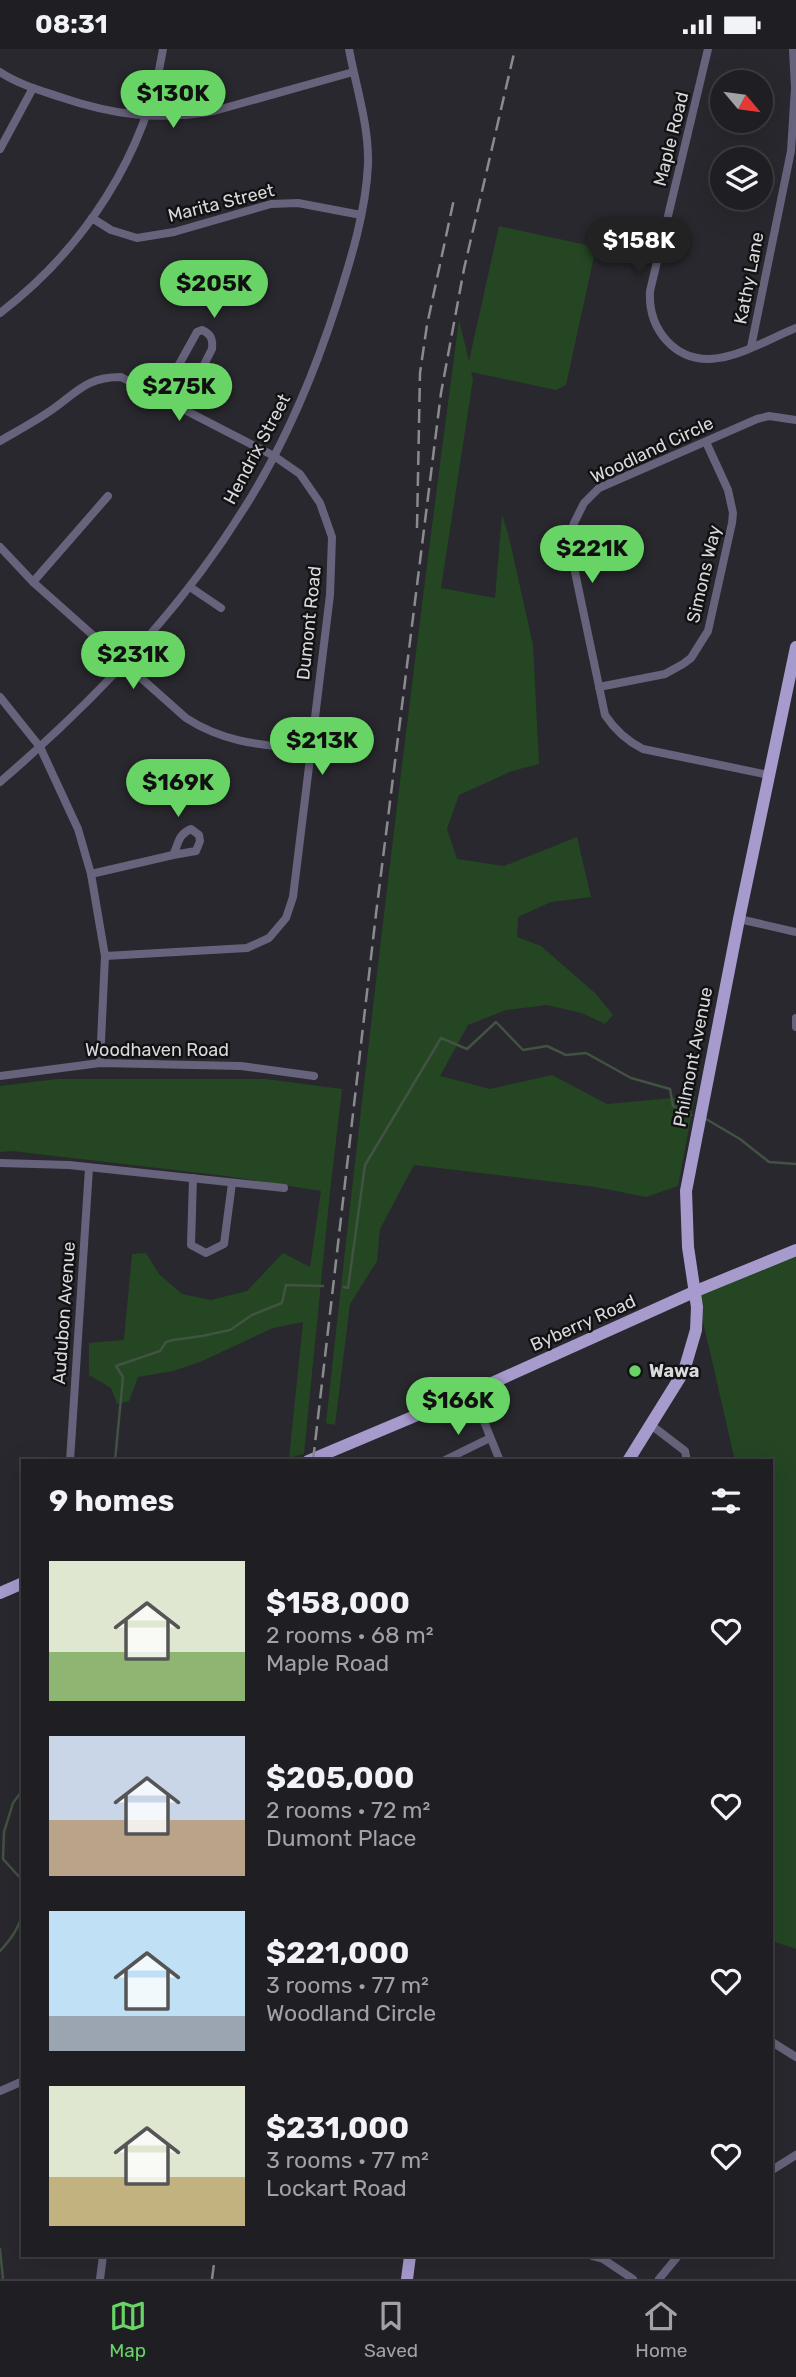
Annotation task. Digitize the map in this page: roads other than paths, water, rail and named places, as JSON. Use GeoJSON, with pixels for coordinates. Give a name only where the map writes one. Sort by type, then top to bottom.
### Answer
{"type":"FeatureCollection","features":[{"type":"Feature","properties":{"kind":"main road","name":"Philmont Avenue"},"geometry":{"type":"LineString","coordinates":[[629,1459],[677,1383],[688,1359],[697,1320],[696,1291],[688,1247],[686,1191],[796,647]]}},
{"type":"Feature","properties":{"kind":"main road","name":"Byberry Road"},"geometry":{"type":"LineString","coordinates":[[313,1459],[796,1250]]}},
{"type":"Feature","properties":{"kind":"main road"},"geometry":{"type":"LineString","coordinates":[[0,1593],[21,1584]]}},
{"type":"Feature","properties":{"kind":"main road"},"geometry":{"type":"LineString","coordinates":[[407,2279],[410,2257]]}},
{"type":"Feature","properties":{"kind":"street"},"geometry":{"type":"LineString","coordinates":[[0,313],[50,269],[92,218],[115,183],[145,117],[163,49]]}},
{"type":"Feature","properties":{"kind":"street","name":"Hendrix Street"},"geometry":{"type":"LineString","coordinates":[[0,782],[40,747],[124,663],[190,587],[243,511],[302,398],[327,335],[361,215],[368,162],[365,124],[349,49]]}},
{"type":"Feature","properties":{"kind":"street","name":"Maple Road"},"geometry":{"type":"LineString","coordinates":[[708,49],[650,291],[651,312],[669,344],[689,356],[714,360],[726,358],[796,328]]}},
{"type":"Feature","properties":{"kind":"street","name":"Kathy Lane"},"geometry":{"type":"LineString","coordinates":[[751,347],[791,151],[795,89],[793,49]]}},
{"type":"Feature","properties":{"kind":"street"},"geometry":{"type":"LineString","coordinates":[[0,72],[33,88],[94,109],[145,117],[193,115],[214,111],[353,72]]}},
{"type":"Feature","properties":{"kind":"street"},"geometry":{"type":"LineString","coordinates":[[0,149],[33,88]]}},
{"type":"Feature","properties":{"kind":"street","name":"Marita Street"},"geometry":{"type":"LineString","coordinates":[[92,218],[111,230],[137,238],[174,232],[271,204],[298,203],[361,215]]}},
{"type":"Feature","properties":{"kind":"street"},"geometry":{"type":"LineString","coordinates":[[161,397],[197,332],[202,330],[209,334],[213,341],[212,349],[183,408]]}},
{"type":"Feature","properties":{"kind":"street","name":"Dumont Road"},"geometry":{"type":"LineString","coordinates":[[0,441],[51,410],[80,387],[107,377],[121,377],[274,456],[300,474],[320,503],[332,537],[330,595],[293,897],[286,918],[269,938],[247,948],[105,956]]}},
{"type":"Feature","properties":{"kind":"street","name":"Woodland Circle"},"geometry":{"type":"LineString","coordinates":[[769,775],[643,749],[612,725],[605,715],[571,553],[570,536],[573,523],[584,503],[599,488],[769,416],[796,420]]}},
{"type":"Feature","properties":{"kind":"street","name":"Simons Way"},"geometry":{"type":"LineString","coordinates":[[599,687],[674,670],[691,657],[708,631],[733,513],[728,490],[706,442]]}},
{"type":"Feature","properties":{"kind":"street"},"geometry":{"type":"LineString","coordinates":[[33,582],[108,496]]}},
{"type":"Feature","properties":{"kind":"street"},"geometry":{"type":"LineString","coordinates":[[0,547],[33,582],[171,705],[202,728],[225,738],[247,743],[311,750]]}},
{"type":"Feature","properties":{"kind":"street"},"geometry":{"type":"LineString","coordinates":[[190,587],[221,608]]}},
{"type":"Feature","properties":{"kind":"street"},"geometry":{"type":"LineString","coordinates":[[0,697],[40,747],[78,829],[91,874],[105,956],[100,1063]]}},
{"type":"Feature","properties":{"kind":"street"},"geometry":{"type":"LineString","coordinates":[[91,874],[173,855]]}},
{"type":"Feature","properties":{"kind":"street"},"geometry":{"type":"LineString","coordinates":[[739,919],[796,932]]}},
{"type":"Feature","properties":{"kind":"street"},"geometry":{"type":"LineString","coordinates":[[796,1018],[796,1027]]}},
{"type":"Feature","properties":{"kind":"street","name":"Woodhaven Road"},"geometry":{"type":"LineString","coordinates":[[0,1076],[100,1063],[241,1066],[314,1076]]}},
{"type":"Feature","properties":{"kind":"street"},"geometry":{"type":"LineString","coordinates":[[0,1163],[69,1165],[284,1188]]}},
{"type":"Feature","properties":{"kind":"street","name":"Audubon Avenue"},"geometry":{"type":"LineString","coordinates":[[70,1459],[89,1168]]}},
{"type":"Feature","properties":{"kind":"street"},"geometry":{"type":"LineString","coordinates":[[193,1178],[191,1245],[206,1253],[224,1244],[232,1183]]}},
{"type":"Feature","properties":{"kind":"street"},"geometry":{"type":"LineString","coordinates":[[472,1392],[499,1459]]}},
{"type":"Feature","properties":{"kind":"street"},"geometry":{"type":"LineString","coordinates":[[651,1425],[685,1451],[687,1459]]}},
{"type":"Feature","properties":{"kind":"street"},"geometry":{"type":"LineString","coordinates":[[447,1459],[490,1438]]}},
{"type":"Feature","properties":{"kind":"street"},"geometry":{"type":"LineString","coordinates":[[773,2043],[796,2057]]}},
{"type":"Feature","properties":{"kind":"street"},"geometry":{"type":"LineString","coordinates":[[0,2091],[21,2082]]}},
{"type":"Feature","properties":{"kind":"street"},"geometry":{"type":"LineString","coordinates":[[773,2170],[796,2155]]}},
{"type":"Feature","properties":{"kind":"street"},"geometry":{"type":"LineString","coordinates":[[100,2279],[103,2257]]}},
{"type":"Feature","properties":{"kind":"street"},"geometry":{"type":"LineString","coordinates":[[596,2257],[633,2279]]}},
{"type":"Feature","properties":{"kind":"street"},"geometry":{"type":"LineString","coordinates":[[659,2279],[677,2257]]}},
{"type":"Feature","properties":{"kind":"waterway"},"geometry":{"type":"LineString","coordinates":[[344,1287],[348,1288],[365,1165],[441,1038],[467,1049],[496,1022],[523,1050],[547,1046],[566,1055],[586,1053],[631,1078],[670,1089],[673,1106],[691,1115]]}},
{"type":"Feature","properties":{"kind":"waterway"},"geometry":{"type":"LineString","coordinates":[[706,1119],[740,1139],[769,1162],[796,1164]]}},
{"type":"Feature","properties":{"kind":"waterway"},"geometry":{"type":"LineString","coordinates":[[115,1459],[123,1377],[116,1366],[160,1351],[166,1342],[230,1330],[252,1315],[282,1303],[286,1285],[323,1286]]}},
{"type":"Feature","properties":{"kind":"waterway"},"geometry":{"type":"LineString","coordinates":[[21,1792],[13,1803],[4,1832],[3,1859],[21,1879]]}},
{"type":"Feature","properties":{"kind":"waterway"},"geometry":{"type":"LineString","coordinates":[[0,1951],[14,1933],[21,1917]]}},
{"type":"Feature","properties":{"kind":"waterway"},"geometry":{"type":"LineString","coordinates":[[0,2249],[3,2279]]}},
{"type":"Feature","properties":{"kind":"railway"},"geometry":{"type":"LineString","coordinates":[[313,1459],[376,914],[441,393],[464,269],[515,49]]}},
{"type":"Feature","properties":{"kind":"railway"},"geometry":{"type":"LineString","coordinates":[[417,528],[420,373],[427,325],[454,199]]}},
{"type":"Feature","properties":{"kind":"railway"},"geometry":{"type":"LineString","coordinates":[[212,2279],[215,2257]]}},
{"type":"Feature","properties":{"kind":"place","name":"Wawa"},"geometry":{"type":"Point","coordinates":[635,1371]}}]}
